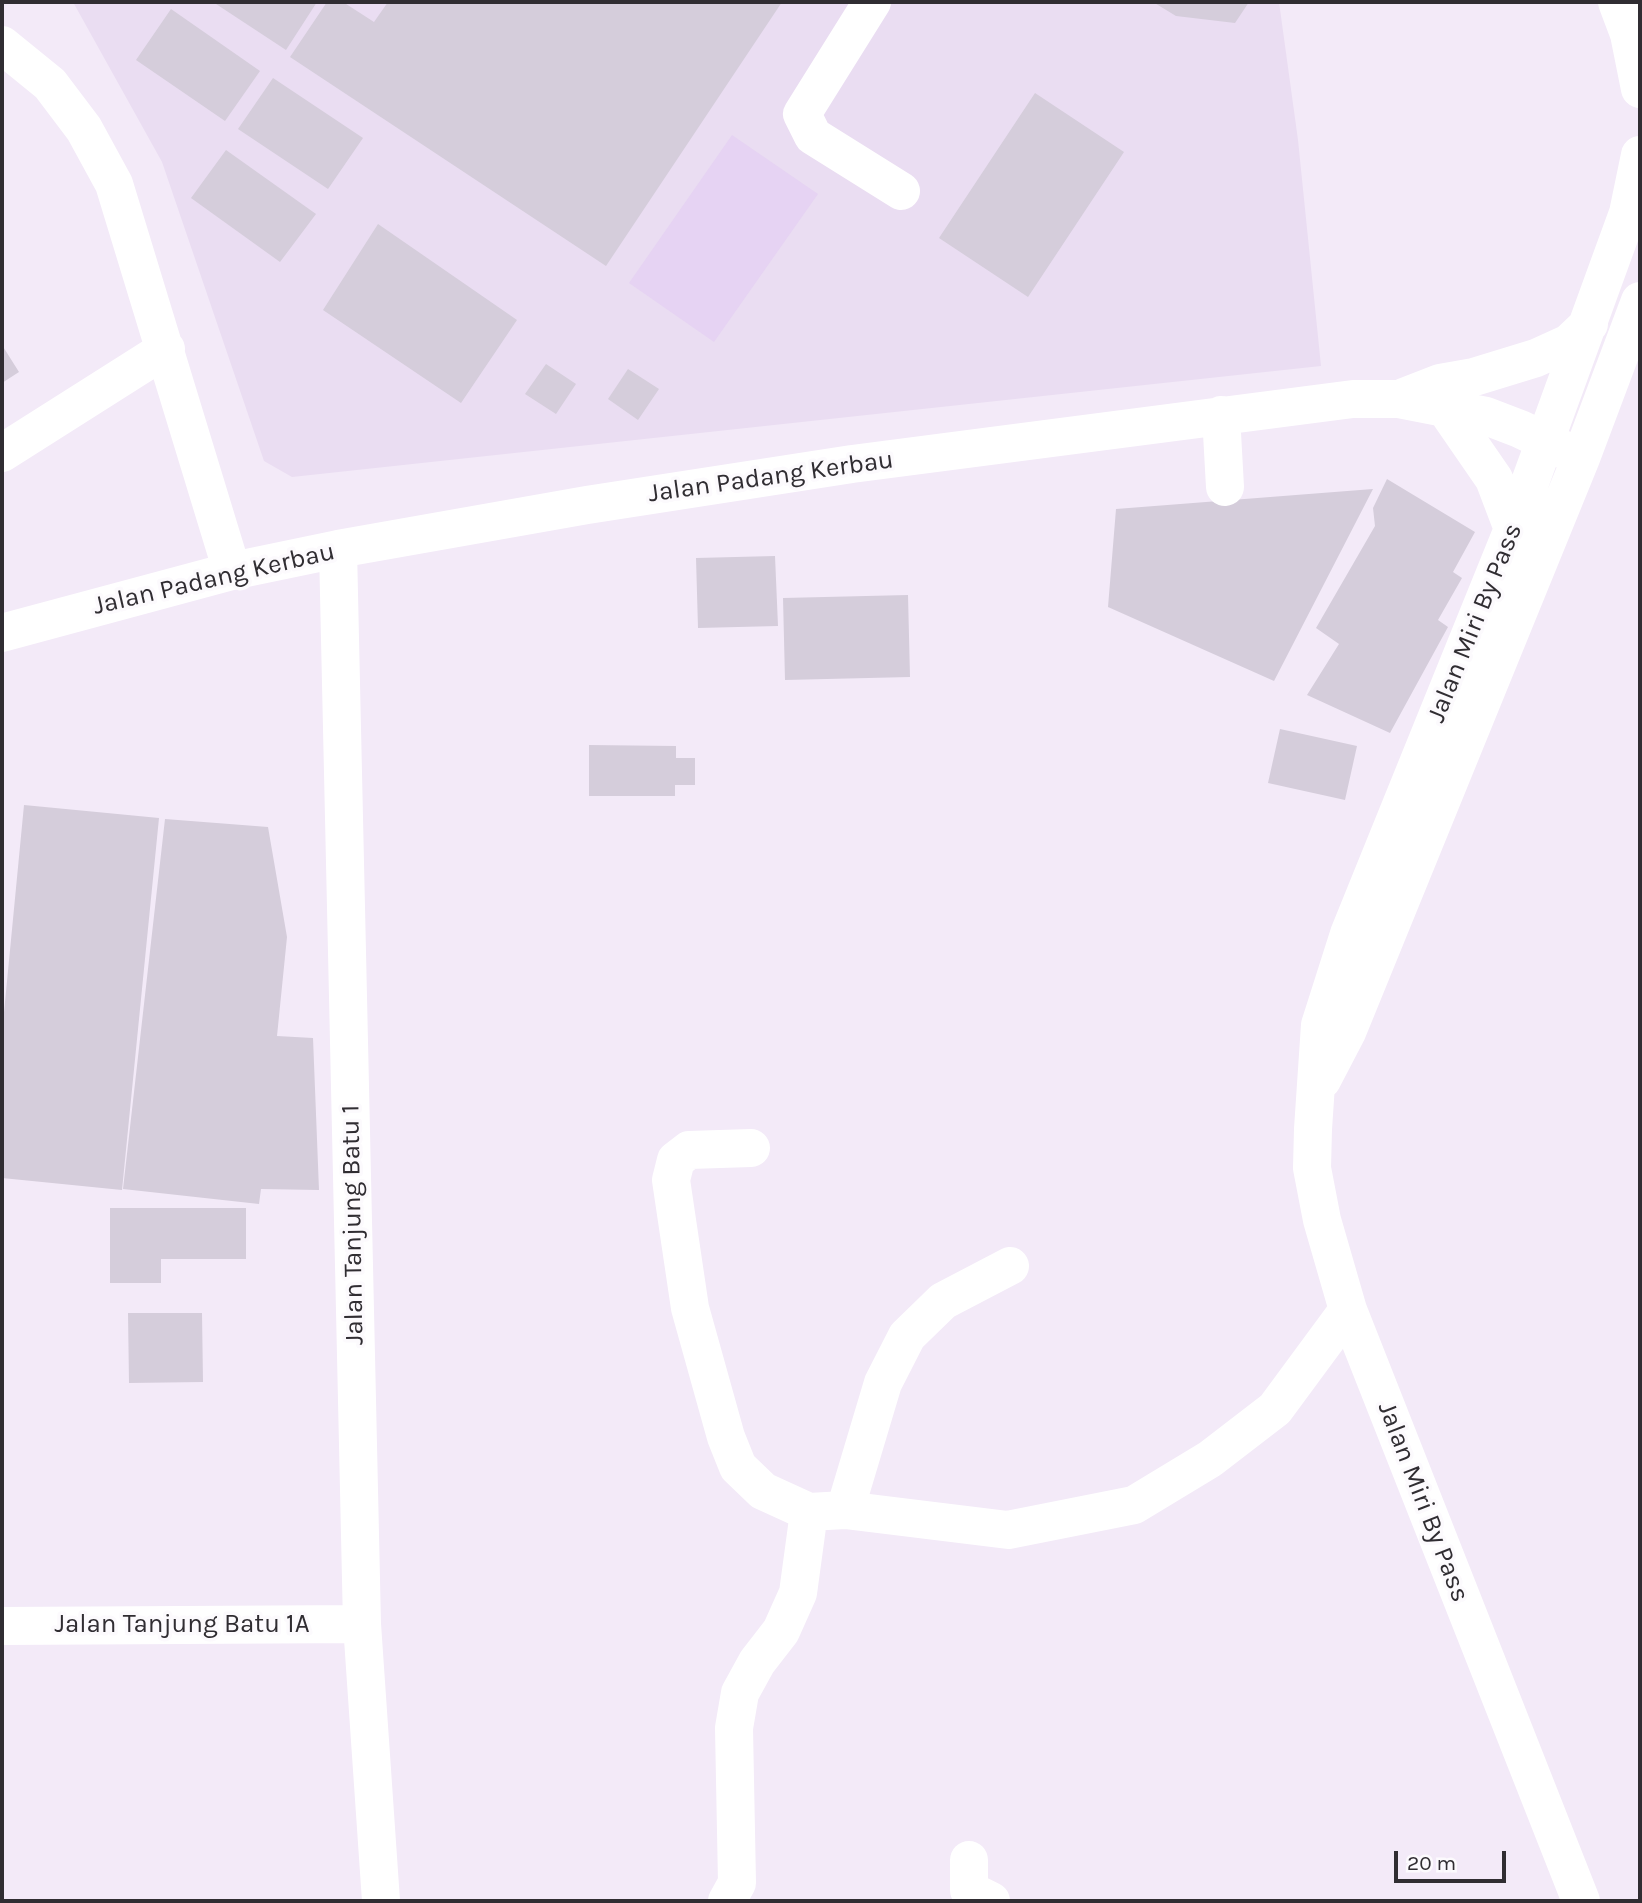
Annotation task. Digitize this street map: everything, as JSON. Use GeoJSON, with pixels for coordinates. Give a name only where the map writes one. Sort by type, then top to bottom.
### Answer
{"type":"FeatureCollection","features":[{"type":"Feature","properties":{"kind":"street"},"geometry":{"type":"LineString","coordinates":[[872,2],[802,114],[813,136],[901,191]]}},
{"type":"Feature","properties":{"kind":"street"},"geometry":{"type":"LineString","coordinates":[[1617,2],[1629,34],[1640,89]]}},
{"type":"Feature","properties":{"kind":"street"},"geometry":{"type":"LineString","coordinates":[[2,46],[50,84],[84,128],[114,184],[232,571]]}},
{"type":"Feature","properties":{"kind":"street","name":"Jalan Miri By Pass"},"geometry":{"type":"LineString","coordinates":[[1581,1901],[1348,1310],[1322,1220],[1312,1168],[1320,1025],[1349,934],[1513,529],[1628,213],[1640,155]]}},
{"type":"Feature","properties":{"kind":"street","name":"Jalan Miri By Pass"},"geometry":{"type":"LineString","coordinates":[[1317,1091],[1347,1032],[1581,458],[1640,301]]}},
{"type":"Feature","properties":{"kind":"street"},"geometry":{"type":"LineString","coordinates":[[1399,399],[1440,383],[1474,377],[1536,358],[1569,343],[1589,324]]}},
{"type":"Feature","properties":{"kind":"street"},"geometry":{"type":"LineString","coordinates":[[2,453],[166,349]]}},
{"type":"Feature","properties":{"kind":"street","name":"Jalan Padang Kerbau"},"geometry":{"type":"LineString","coordinates":[[2,633],[232,571],[338,548],[828,467],[1353,399],[1399,399],[1443,405],[1486,416],[1581,458]]}},
{"type":"Feature","properties":{"kind":"street"},"geometry":{"type":"LineString","coordinates":[[1443,405],[1494,479],[1513,529]]}},
{"type":"Feature","properties":{"kind":"street"},"geometry":{"type":"LineString","coordinates":[[1221,415],[1225,487]]}},
{"type":"Feature","properties":{"kind":"street","name":"Jalan Tanjung Batu 1"},"geometry":{"type":"LineString","coordinates":[[338,548],[362,1624],[381,1901]]}},
{"type":"Feature","properties":{"kind":"street"},"geometry":{"type":"LineString","coordinates":[[751,1147],[689,1150],[676,1160],[671,1180],[688,1296],[726,1437],[738,1467],[763,1491],[827,1511],[1008,1530],[1134,1505],[1210,1460],[1275,1409],[1348,1310]]}},
{"type":"Feature","properties":{"kind":"street"},"geometry":{"type":"LineString","coordinates":[[727,1901],[737,1883],[734,1728],[740,1693],[757,1662],[780,1631],[798,1593],[827,1511],[883,1383],[907,1336],[943,1301],[1010,1266]]}},
{"type":"Feature","properties":{"kind":"street","name":"Jalan Tanjung Batu 1A"},"geometry":{"type":"LineString","coordinates":[[2,1626],[362,1624]]}},
{"type":"Feature","properties":{"kind":"street"},"geometry":{"type":"LineString","coordinates":[[969,1860],[969,1890],[991,1901]]}},
{"type":"Feature","properties":{"kind":"shaded area"},"geometry":{"type":"Polygon","coordinates":[[[73,2],[1279,2],[1298,140],[1321,366],[292,477],[264,461],[162,162],[73,2]]]}},
{"type":"Feature","properties":{"kind":"shaded area"},"geometry":{"type":"Polygon","coordinates":[[[732,135],[818,194],[714,342],[629,283],[732,135]]]}},
{"type":"Feature","properties":{"kind":"building"},"geometry":{"type":"Polygon","coordinates":[[[213,2],[317,2],[286,50],[213,2]]]}},
{"type":"Feature","properties":{"kind":"building"},"geometry":{"type":"Polygon","coordinates":[[[327,2],[343,2],[374,22],[388,2],[782,2],[606,266],[290,57],[327,2]]]}},
{"type":"Feature","properties":{"kind":"building"},"geometry":{"type":"Polygon","coordinates":[[[1153,2],[1249,2],[1235,23],[1176,16],[1153,2]]]}},
{"type":"Feature","properties":{"kind":"building"},"geometry":{"type":"Polygon","coordinates":[[[171,9],[260,71],[225,121],[136,60],[171,9]]]}},
{"type":"Feature","properties":{"kind":"building"},"geometry":{"type":"Polygon","coordinates":[[[273,78],[363,138],[328,189],[238,129],[273,78]]]}},
{"type":"Feature","properties":{"kind":"building"},"geometry":{"type":"Polygon","coordinates":[[[1035,93],[1124,152],[1028,297],[939,238],[1035,93]]]}},
{"type":"Feature","properties":{"kind":"building"},"geometry":{"type":"Polygon","coordinates":[[[226,150],[316,214],[280,262],[191,198],[226,150]]]}},
{"type":"Feature","properties":{"kind":"building"},"geometry":{"type":"Polygon","coordinates":[[[378,224],[517,320],[461,403],[323,310],[378,224]]]}},
{"type":"Feature","properties":{"kind":"building"},"geometry":{"type":"Polygon","coordinates":[[[2,345],[19,372],[2,383],[2,345]]]}},
{"type":"Feature","properties":{"kind":"building"},"geometry":{"type":"Polygon","coordinates":[[[546,364],[576,384],[556,414],[525,394],[546,364]]]}},
{"type":"Feature","properties":{"kind":"building"},"geometry":{"type":"Polygon","coordinates":[[[628,369],[659,389],[638,420],[608,399],[628,369]]]}},
{"type":"Feature","properties":{"kind":"building"},"geometry":{"type":"Polygon","coordinates":[[[1387,479],[1475,532],[1453,572],[1462,578],[1438,620],[1448,627],[1390,733],[1307,695],[1339,644],[1316,628],[1375,526],[1373,508],[1387,479]]]}},
{"type":"Feature","properties":{"kind":"building"},"geometry":{"type":"Polygon","coordinates":[[[1373,489],[1274,681],[1108,607],[1116,509],[1373,489]]]}},
{"type":"Feature","properties":{"kind":"building"},"geometry":{"type":"Polygon","coordinates":[[[775,556],[778,626],[698,628],[696,558],[775,556]]]}},
{"type":"Feature","properties":{"kind":"building"},"geometry":{"type":"Polygon","coordinates":[[[908,595],[910,677],[785,680],[783,598],[908,595]]]}},
{"type":"Feature","properties":{"kind":"building"},"geometry":{"type":"Polygon","coordinates":[[[1280,729],[1357,746],[1345,800],[1268,783],[1280,729]]]}},
{"type":"Feature","properties":{"kind":"building"},"geometry":{"type":"Polygon","coordinates":[[[589,745],[676,746],[676,758],[695,758],[695,785],[675,785],[675,796],[589,796],[589,745]]]}},
{"type":"Feature","properties":{"kind":"building"},"geometry":{"type":"Polygon","coordinates":[[[24,805],[159,818],[122,1190],[2,1178],[2,1033],[24,805]]]}},
{"type":"Feature","properties":{"kind":"building"},"geometry":{"type":"Polygon","coordinates":[[[165,819],[268,827],[287,937],[277,1036],[313,1038],[319,1190],[261,1189],[259,1204],[123,1189],[165,819]]]}},
{"type":"Feature","properties":{"kind":"building"},"geometry":{"type":"Polygon","coordinates":[[[110,1208],[246,1208],[246,1259],[161,1259],[161,1283],[110,1283],[110,1208]]]}},
{"type":"Feature","properties":{"kind":"building"},"geometry":{"type":"Polygon","coordinates":[[[128,1313],[202,1313],[203,1382],[129,1383],[128,1313]]]}}]}
